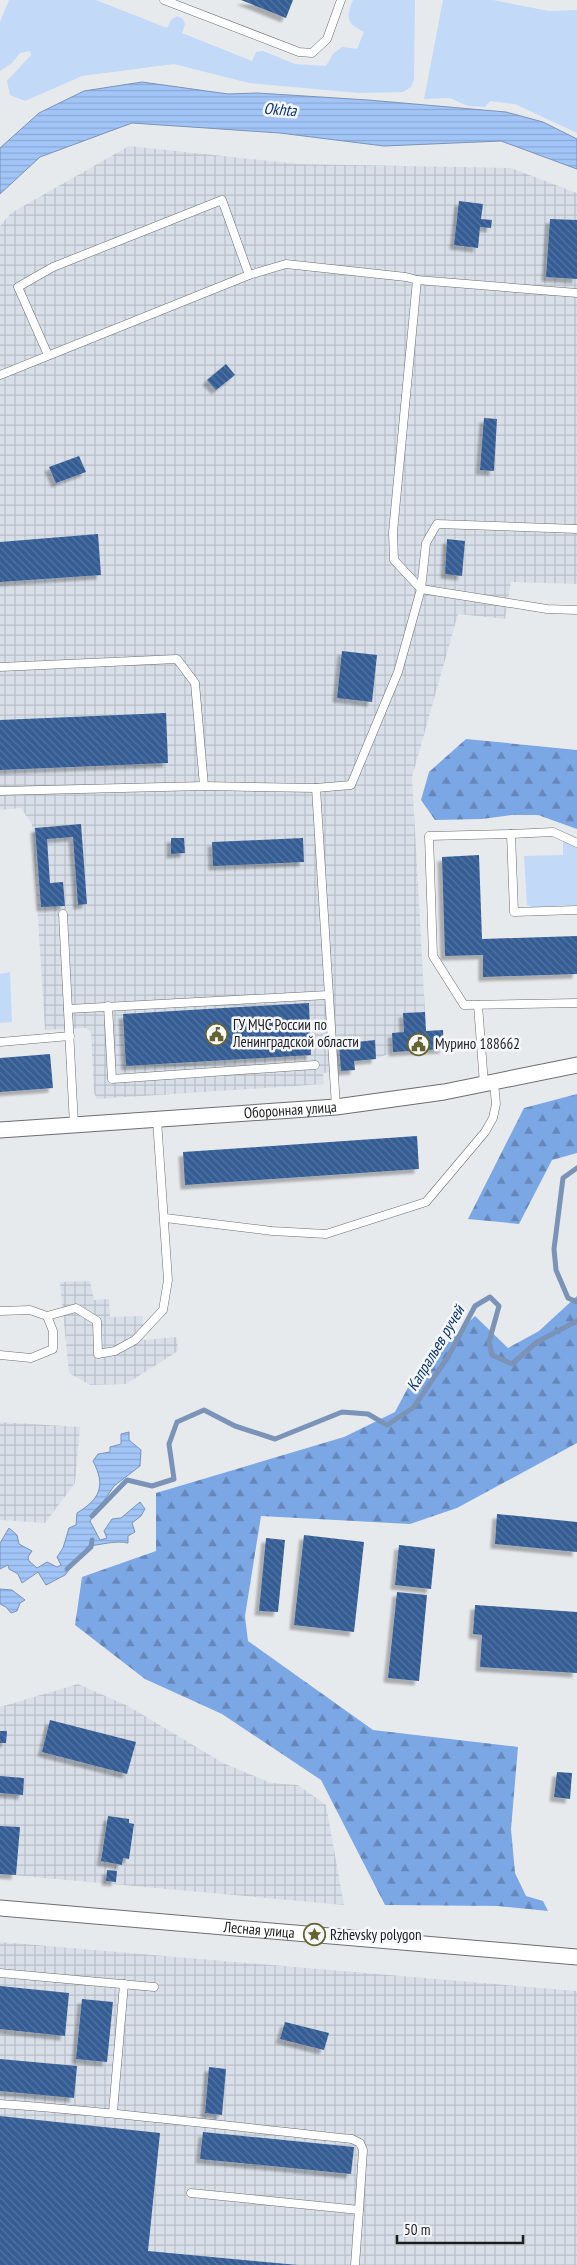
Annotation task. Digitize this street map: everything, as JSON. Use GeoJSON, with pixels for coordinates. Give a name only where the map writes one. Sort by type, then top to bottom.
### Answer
{"type":"FeatureCollection","features":[{"type":"Feature","properties":{"kind":"street","name":"Оборонная улица"},"geometry":{"type":"LineString","coordinates":[[0,1130],[336,1107],[489,1083],[577,1065]]}},
{"type":"Feature","properties":{"kind":"street","name":"Лесная улица"},"geometry":{"type":"LineString","coordinates":[[0,1908],[577,1957]]}},
{"type":"Feature","properties":{"kind":"lane"},"geometry":{"type":"LineString","coordinates":[[164,0],[299,52],[312,53],[326,38],[341,0]]}},
{"type":"Feature","properties":{"kind":"lane"},"geometry":{"type":"LineString","coordinates":[[48,356],[18,287],[62,264],[222,200],[250,275]]}},
{"type":"Feature","properties":{"kind":"lane"},"geometry":{"type":"LineString","coordinates":[[0,375],[250,275],[286,264],[406,277],[417,280],[577,293]]}},
{"type":"Feature","properties":{"kind":"lane"},"geometry":{"type":"LineString","coordinates":[[417,280],[393,532],[394,560],[421,589],[539,608],[577,610]]}},
{"type":"Feature","properties":{"kind":"lane"},"geometry":{"type":"LineString","coordinates":[[0,791],[204,786],[316,788],[351,785],[398,672],[421,589],[426,543],[437,524],[577,529]]}},
{"type":"Feature","properties":{"kind":"lane"},"geometry":{"type":"LineString","coordinates":[[0,667],[177,658],[195,683],[204,786]]}},
{"type":"Feature","properties":{"kind":"lane"},"geometry":{"type":"LineString","coordinates":[[316,788],[336,1107]]}},
{"type":"Feature","properties":{"kind":"lane"},"geometry":{"type":"LineString","coordinates":[[577,843],[553,832],[429,836],[433,956],[464,1005],[577,1002]]}},
{"type":"Feature","properties":{"kind":"lane"},"geometry":{"type":"LineString","coordinates":[[511,834],[514,912],[577,910]]}},
{"type":"Feature","properties":{"kind":"lane"},"geometry":{"type":"LineString","coordinates":[[63,914],[74,1125]]}},
{"type":"Feature","properties":{"kind":"lane"},"geometry":{"type":"LineString","coordinates":[[68,1009],[328,995]]}},
{"type":"Feature","properties":{"kind":"lane"},"geometry":{"type":"LineString","coordinates":[[165,1218],[272,1231],[326,1234],[426,1202],[485,1132],[493,1118],[496,1104],[489,1083],[478,1005]]}},
{"type":"Feature","properties":{"kind":"lane"},"geometry":{"type":"LineString","coordinates":[[108,1006],[112,1079],[315,1064]]}},
{"type":"Feature","properties":{"kind":"lane"},"geometry":{"type":"LineString","coordinates":[[0,1042],[70,1036]]}},
{"type":"Feature","properties":{"kind":"lane"},"geometry":{"type":"LineString","coordinates":[[0,1310],[30,1310],[47,1316],[76,1308],[97,1321],[98,1354],[115,1351],[135,1340],[163,1310],[168,1280],[157,1120]]}},
{"type":"Feature","properties":{"kind":"lane"},"geometry":{"type":"LineString","coordinates":[[0,1355],[31,1358],[53,1349],[53,1331],[47,1316]]}},
{"type":"Feature","properties":{"kind":"lane"},"geometry":{"type":"LineString","coordinates":[[0,1973],[154,1987]]}},
{"type":"Feature","properties":{"kind":"lane"},"geometry":{"type":"LineString","coordinates":[[113,2112],[124,1984]]}},
{"type":"Feature","properties":{"kind":"lane"},"geometry":{"type":"LineString","coordinates":[[0,2104],[113,2112],[356,2140],[364,2150],[355,2265]]}},
{"type":"Feature","properties":{"kind":"lane"},"geometry":{"type":"LineString","coordinates":[[192,2193],[359,2210]]}},
{"type":"Feature","properties":{"kind":"shaded area"},"geometry":{"type":"Polygon","coordinates":[[[9,0],[96,0],[167,28],[171,20],[177,16],[183,19],[185,24],[182,33],[252,61],[256,52],[263,51],[295,64],[326,66],[333,54],[342,47],[357,49],[364,32],[354,26],[349,19],[349,11],[353,0],[415,0],[414,80],[411,87],[403,92],[359,93],[249,83],[174,64],[82,76],[25,101],[10,95],[7,81],[31,55],[30,51],[20,53],[12,63],[0,71],[0,22],[9,0]]]}},
{"type":"Feature","properties":{"kind":"shaded area"},"geometry":{"type":"Polygon","coordinates":[[[443,0],[493,0],[549,11],[577,10],[577,133],[515,104],[490,101],[485,107],[468,106],[450,98],[424,99],[443,0]]]}},
{"type":"Feature","properties":{"kind":"shaded area"},"geometry":{"type":"Polygon","coordinates":[[[129,146],[298,164],[511,168],[577,193],[577,584],[511,582],[505,619],[458,614],[412,777],[425,1012],[403,1013],[404,1032],[393,1052],[376,1059],[354,1061],[355,1070],[323,1073],[324,1084],[97,1099],[94,1093],[91,1031],[85,1028],[45,1030],[32,824],[21,808],[0,810],[0,226],[11,213],[129,146]]]}},
{"type":"Feature","properties":{"kind":"shaded area"},"geometry":{"type":"Polygon","coordinates":[[[563,839],[577,847],[577,905],[532,907],[527,905],[524,856],[563,855],[563,839]]]}},
{"type":"Feature","properties":{"kind":"shaded area"},"geometry":{"type":"Polygon","coordinates":[[[10,972],[12,1022],[0,1023],[0,974],[10,972]]]}},
{"type":"Feature","properties":{"kind":"shaded area"},"geometry":{"type":"Polygon","coordinates":[[[90,1281],[94,1300],[109,1299],[110,1317],[143,1316],[144,1340],[177,1337],[178,1351],[126,1384],[90,1385],[69,1373],[60,1282],[90,1281]]]}},
{"type":"Feature","properties":{"kind":"shaded area"},"geometry":{"type":"Polygon","coordinates":[[[0,1422],[80,1427],[75,1483],[45,1523],[0,1520],[0,1422]]]}},
{"type":"Feature","properties":{"kind":"shaded area"},"geometry":{"type":"Polygon","coordinates":[[[78,1684],[128,1706],[223,1763],[271,1783],[298,1785],[326,1805],[344,1905],[0,1874],[0,1707],[78,1684]]]}},
{"type":"Feature","properties":{"kind":"shaded area"},"geometry":{"type":"Polygon","coordinates":[[[0,1942],[577,1991],[577,2265],[0,2265],[0,1942]]]}},
{"type":"Feature","properties":{"kind":"green space"},"geometry":{"type":"Polygon","coordinates":[[[466,739],[577,750],[577,829],[538,815],[435,820],[421,800],[429,772],[466,739]]]}},
{"type":"Feature","properties":{"kind":"green space"},"geometry":{"type":"Polygon","coordinates":[[[577,1094],[577,1153],[552,1160],[519,1224],[468,1219],[524,1108],[577,1094]]]}},
{"type":"Feature","properties":{"kind":"green space"},"geometry":{"type":"Polygon","coordinates":[[[577,1296],[577,1443],[457,1508],[410,1524],[261,1516],[245,1616],[248,1641],[373,1730],[518,1747],[511,1829],[515,1873],[526,1896],[543,1901],[548,1911],[498,1906],[385,1905],[321,1780],[222,1714],[145,1679],[75,1625],[82,1577],[156,1551],[156,1493],[344,1437],[395,1412],[413,1378],[475,1316],[508,1348],[539,1331],[577,1296]]]}},
{"type":"Feature","properties":{"kind":"water","name":"Okhta"},"geometry":{"type":"Polygon","coordinates":[[[142,82],[228,94],[257,93],[368,100],[506,112],[543,122],[577,139],[577,169],[501,141],[384,146],[280,133],[132,123],[40,157],[0,194],[0,148],[39,113],[84,91],[142,82]]]}},
{"type":"Feature","properties":{"kind":"water"},"geometry":{"type":"Polygon","coordinates":[[[129,1432],[129,1440],[141,1450],[140,1466],[114,1486],[90,1521],[100,1540],[107,1538],[104,1531],[112,1519],[121,1518],[140,1502],[145,1509],[141,1516],[132,1523],[135,1532],[128,1536],[128,1543],[113,1542],[88,1546],[65,1575],[46,1585],[38,1572],[22,1583],[18,1574],[9,1569],[8,1565],[0,1569],[0,1543],[9,1528],[17,1535],[19,1544],[32,1551],[28,1557],[29,1561],[37,1568],[47,1562],[57,1567],[61,1565],[57,1557],[63,1548],[69,1528],[76,1525],[77,1513],[96,1497],[100,1485],[93,1461],[98,1454],[110,1452],[110,1447],[121,1444],[121,1434],[129,1432]]]}},
{"type":"Feature","properties":{"kind":"water"},"geometry":{"type":"Polygon","coordinates":[[[0,1589],[12,1590],[25,1600],[20,1603],[17,1611],[11,1613],[0,1604],[0,1589]]]}},
{"type":"Feature","properties":{"kind":"building"},"geometry":{"type":"Polygon","coordinates":[[[241,0],[293,0],[286,18],[241,0]]]}},
{"type":"Feature","properties":{"kind":"building"},"geometry":{"type":"Polygon","coordinates":[[[459,201],[483,204],[481,219],[492,220],[491,228],[480,227],[478,248],[454,245],[459,201]]]}},
{"type":"Feature","properties":{"kind":"building"},"geometry":{"type":"Polygon","coordinates":[[[550,219],[577,220],[577,279],[546,277],[550,219]]]}},
{"type":"Feature","properties":{"kind":"building"},"geometry":{"type":"Polygon","coordinates":[[[226,364],[235,375],[216,390],[207,380],[226,364]]]}},
{"type":"Feature","properties":{"kind":"building"},"geometry":{"type":"Polygon","coordinates":[[[484,418],[497,419],[494,471],[480,470],[484,418]]]}},
{"type":"Feature","properties":{"kind":"building"},"geometry":{"type":"Polygon","coordinates":[[[79,456],[86,472],[56,483],[49,467],[79,456]]]}},
{"type":"Feature","properties":{"kind":"building"},"geometry":{"type":"Polygon","coordinates":[[[98,534],[101,575],[0,582],[0,542],[98,534]]]}},
{"type":"Feature","properties":{"kind":"building"},"geometry":{"type":"Polygon","coordinates":[[[447,539],[465,541],[462,576],[445,574],[447,539]]]}},
{"type":"Feature","properties":{"kind":"building"},"geometry":{"type":"Polygon","coordinates":[[[342,651],[377,655],[372,702],[337,698],[342,651]]]}},
{"type":"Feature","properties":{"kind":"building"},"geometry":{"type":"Polygon","coordinates":[[[166,713],[168,763],[0,770],[0,720],[166,713]]]}},
{"type":"Feature","properties":{"kind":"building"},"geometry":{"type":"Polygon","coordinates":[[[81,824],[87,904],[78,905],[73,837],[47,839],[50,883],[63,882],[65,906],[41,907],[35,828],[81,824]]]}},
{"type":"Feature","properties":{"kind":"building"},"geometry":{"type":"Polygon","coordinates":[[[171,838],[184,838],[185,853],[171,854],[171,838]]]}},
{"type":"Feature","properties":{"kind":"building"},"geometry":{"type":"Polygon","coordinates":[[[303,838],[304,862],[213,866],[212,842],[303,838]]]}},
{"type":"Feature","properties":{"kind":"building"},"geometry":{"type":"Polygon","coordinates":[[[479,855],[482,939],[577,936],[577,974],[483,977],[483,955],[445,956],[442,857],[479,855]]]}},
{"type":"Feature","properties":{"kind":"building","name":"ГУ МЧС России по Ленинградской области"},"geometry":{"type":"Polygon","coordinates":[[[309,1003],[311,1055],[126,1066],[123,1014],[309,1003]]]}},
{"type":"Feature","properties":{"kind":"building"},"geometry":{"type":"Polygon","coordinates":[[[425,1012],[426,1031],[443,1030],[444,1049],[393,1052],[392,1033],[404,1032],[403,1013],[425,1012]]]}},
{"type":"Feature","properties":{"kind":"building"},"geometry":{"type":"Polygon","coordinates":[[[375,1040],[376,1059],[354,1061],[355,1070],[341,1071],[339,1044],[375,1040]]]}},
{"type":"Feature","properties":{"kind":"building"},"geometry":{"type":"Polygon","coordinates":[[[50,1054],[53,1088],[0,1092],[0,1058],[50,1054]]]}},
{"type":"Feature","properties":{"kind":"building"},"geometry":{"type":"Polygon","coordinates":[[[417,1136],[419,1169],[185,1185],[183,1152],[417,1136]]]}},
{"type":"Feature","properties":{"kind":"building"},"geometry":{"type":"Polygon","coordinates":[[[497,1514],[577,1522],[577,1552],[495,1544],[497,1514]]]}},
{"type":"Feature","properties":{"kind":"building"},"geometry":{"type":"Polygon","coordinates":[[[304,1535],[364,1542],[354,1632],[294,1625],[304,1535]]]}},
{"type":"Feature","properties":{"kind":"building"},"geometry":{"type":"Polygon","coordinates":[[[266,1538],[285,1540],[278,1612],[259,1611],[266,1538]]]}},
{"type":"Feature","properties":{"kind":"building"},"geometry":{"type":"Polygon","coordinates":[[[399,1545],[435,1549],[431,1589],[395,1585],[399,1545]]]}},
{"type":"Feature","properties":{"kind":"building"},"geometry":{"type":"Polygon","coordinates":[[[397,1592],[427,1595],[419,1681],[388,1678],[397,1592]]]}},
{"type":"Feature","properties":{"kind":"building"},"geometry":{"type":"Polygon","coordinates":[[[475,1605],[577,1612],[577,1673],[480,1667],[482,1635],[473,1634],[475,1605]]]}},
{"type":"Feature","properties":{"kind":"building"},"geometry":{"type":"Polygon","coordinates":[[[50,1720],[136,1742],[127,1774],[42,1752],[50,1720]]]}},
{"type":"Feature","properties":{"kind":"building"},"geometry":{"type":"Polygon","coordinates":[[[0,1731],[7,1731],[6,1743],[0,1743],[0,1731]]]}},
{"type":"Feature","properties":{"kind":"building"},"geometry":{"type":"Polygon","coordinates":[[[557,1772],[572,1773],[570,1799],[554,1797],[557,1772]]]}},
{"type":"Feature","properties":{"kind":"building"},"geometry":{"type":"Polygon","coordinates":[[[0,1776],[24,1778],[23,1795],[0,1793],[0,1776]]]}},
{"type":"Feature","properties":{"kind":"building"},"geometry":{"type":"Polygon","coordinates":[[[108,1816],[129,1819],[129,1823],[134,1824],[129,1859],[123,1858],[122,1865],[101,1861],[108,1816]]]}},
{"type":"Feature","properties":{"kind":"building"},"geometry":{"type":"Polygon","coordinates":[[[0,1826],[20,1827],[16,1875],[0,1874],[0,1826]]]}},
{"type":"Feature","properties":{"kind":"building"},"geometry":{"type":"Polygon","coordinates":[[[107,1870],[117,1871],[116,1882],[106,1881],[107,1870]]]}},
{"type":"Feature","properties":{"kind":"building"},"geometry":{"type":"Polygon","coordinates":[[[0,1986],[69,1993],[65,2036],[0,2029],[0,1986]]]}},
{"type":"Feature","properties":{"kind":"building"},"geometry":{"type":"Polygon","coordinates":[[[82,1999],[113,2002],[107,2062],[76,2059],[82,1999]]]}},
{"type":"Feature","properties":{"kind":"building"},"geometry":{"type":"Polygon","coordinates":[[[285,2022],[329,2033],[324,2050],[280,2039],[285,2022]]]}},
{"type":"Feature","properties":{"kind":"building"},"geometry":{"type":"Polygon","coordinates":[[[0,2059],[77,2066],[74,2098],[0,2091],[0,2059]]]}},
{"type":"Feature","properties":{"kind":"building"},"geometry":{"type":"Polygon","coordinates":[[[209,2067],[226,2069],[222,2115],[205,2113],[209,2067]]]}},
{"type":"Feature","properties":{"kind":"building"},"geometry":{"type":"Polygon","coordinates":[[[0,2116],[160,2133],[148,2251],[298,2265],[0,2265],[0,2116]]]}},
{"type":"Feature","properties":{"kind":"building"},"geometry":{"type":"Polygon","coordinates":[[[203,2132],[354,2147],[351,2174],[200,2159],[203,2132]]]}},
{"type":"Feature","properties":{"kind":"waterway","name":"Капральев ручей"},"geometry":{"type":"LineString","coordinates":[[577,1168],[563,1178],[554,1249],[556,1270],[568,1298],[577,1302]]}},
{"type":"Feature","properties":{"kind":"waterway","name":"Капральев ручей"},"geometry":{"type":"LineString","coordinates":[[92,1516],[127,1480],[152,1486],[174,1479],[169,1444],[177,1422],[204,1410],[235,1426],[275,1439],[342,1412],[368,1414],[387,1425],[413,1408],[448,1357],[475,1306],[490,1297],[499,1306],[489,1342],[492,1355],[512,1364],[537,1342],[577,1321]]}},
{"type":"Feature","properties":{"kind":"waterway","name":"Капральев ручей"},"geometry":{"type":"LineString","coordinates":[[67,1569],[91,1547],[92,1540]]}},
{"type":"Feature","properties":{"kind":"place","name":"ГУ МЧС России по Ленинградской области"},"geometry":{"type":"Point","coordinates":[217,1034]}},
{"type":"Feature","properties":{"kind":"place","name":"Мурино 188662"},"geometry":{"type":"Point","coordinates":[419,1044]}},
{"type":"Feature","properties":{"kind":"place","name":"Rzhevsky polygon"},"geometry":{"type":"Point","coordinates":[314,1935]}}]}
